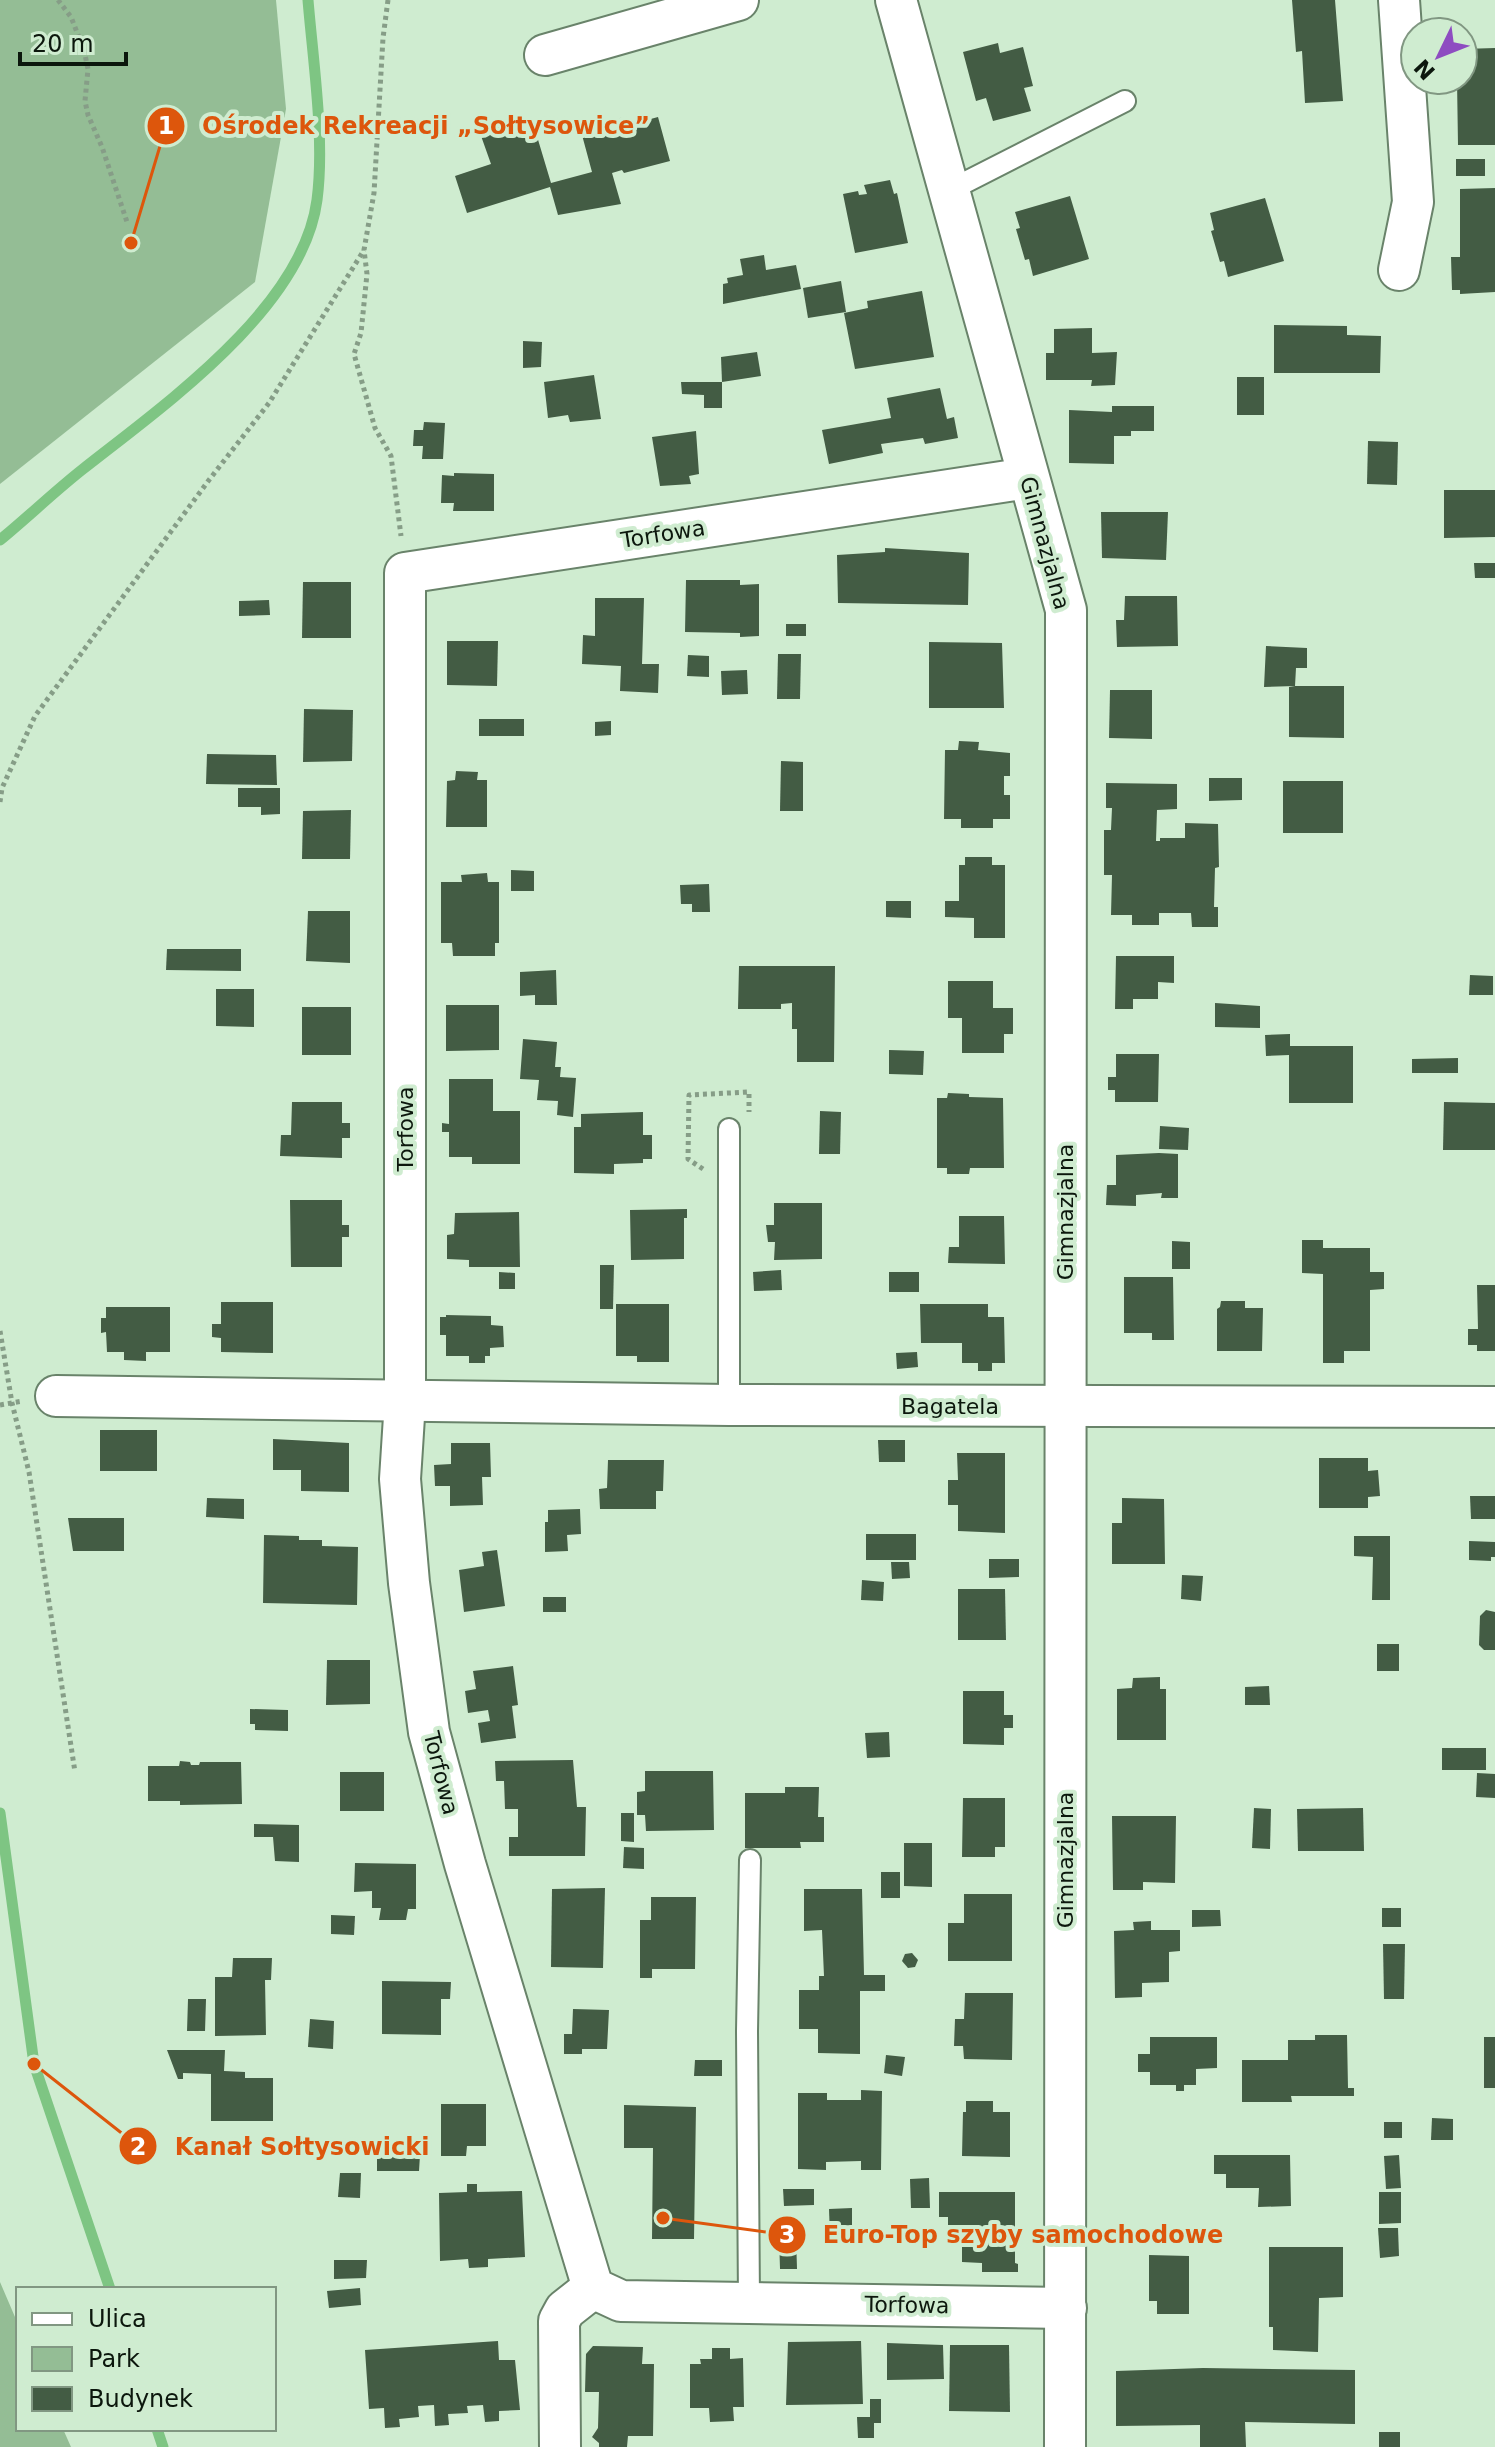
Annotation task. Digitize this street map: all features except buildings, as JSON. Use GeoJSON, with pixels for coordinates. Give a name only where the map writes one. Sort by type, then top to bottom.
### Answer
{"type":"FeatureCollection","features":[{"type":"Feature","properties":{"kind":"street"},"geometry":{"type":"LineString","coordinates":[[545,55],[738,0]]}},
{"type":"Feature","properties":{"kind":"street","name":"Gimnazjalna"},"geometry":{"type":"LineString","coordinates":[[896,0],[1066,610],[1065,2447]]}},
{"type":"Feature","properties":{"kind":"street"},"geometry":{"type":"LineString","coordinates":[[1399,0],[1413,202],[1399,270]]}},
{"type":"Feature","properties":{"kind":"street","name":"Torfowa"},"geometry":{"type":"LineString","coordinates":[[1028,478],[405,573],[405,1401],[400,1479],[409,1583],[429,1732],[465,1864],[593,2288],[621,2301],[1066,2308]]}},
{"type":"Feature","properties":{"kind":"street","name":"Bagatela"},"geometry":{"type":"LineString","coordinates":[[56,1396],[250,1396],[729,1405],[1495,1407]]}},
{"type":"Feature","properties":{"kind":"street"},"geometry":{"type":"LineString","coordinates":[[560,2447],[559,2321],[565,2310],[593,2288]]}},
{"type":"Feature","properties":{"kind":"lane"},"geometry":{"type":"LineString","coordinates":[[948,188],[964,183],[1125,101]]}},
{"type":"Feature","properties":{"kind":"lane"},"geometry":{"type":"LineString","coordinates":[[729,1129],[729,1405]]}},
{"type":"Feature","properties":{"kind":"lane"},"geometry":{"type":"LineString","coordinates":[[749,2301],[747,2031],[750,1860]]}},
{"type":"Feature","properties":{"kind":"path"},"geometry":{"type":"LineString","coordinates":[[58,0],[71,17],[84,50],[88,69],[85,101],[88,115],[127,222]]}},
{"type":"Feature","properties":{"kind":"path"},"geometry":{"type":"LineString","coordinates":[[388,0],[374,193],[364,250],[367,274],[361,333],[354,354],[375,428],[391,456],[405,573]]}},
{"type":"Feature","properties":{"kind":"path"},"geometry":{"type":"LineString","coordinates":[[0,802],[2,788],[35,716],[269,403],[364,250]]}},
{"type":"Feature","properties":{"kind":"path"},"geometry":{"type":"LineString","coordinates":[[688,1159],[689,1095],[749,1092]]}},
{"type":"Feature","properties":{"kind":"path"},"geometry":{"type":"LineString","coordinates":[[0,1331],[12,1403],[29,1472],[75,1772]]}},
{"type":"Feature","properties":{"kind":"path"},"geometry":{"type":"LineString","coordinates":[[0,1405],[12,1403]]}},
{"type":"Feature","properties":{"kind":"green space"},"geometry":{"type":"Polygon","coordinates":[[[0,0],[276,0],[286,109],[255,282],[0,484],[0,0]]]}},
{"type":"Feature","properties":{"kind":"green space"},"geometry":{"type":"Polygon","coordinates":[[[0,2282],[16,2319],[16,2431],[64,2431],[71,2447],[0,2447],[0,2282]]]}},
{"type":"Feature","properties":{"kind":"waterway"},"geometry":{"type":"LineString","coordinates":[[0,540],[189,384],[258,316],[286,279],[306,240],[317,200],[319,177],[317,100],[308,0]]}},
{"type":"Feature","properties":{"kind":"waterway"},"geometry":{"type":"LineString","coordinates":[[0,1813],[34,2064],[109,2287]]}},
{"type":"Feature","properties":{"kind":"waterway"},"geometry":{"type":"LineString","coordinates":[[158,2431],[163,2447]]}},
{"type":"Feature","properties":{"kind":"place","name":"Ośrodek Rekreacji „Sołtysowice”"},"geometry":{"type":"Point","coordinates":[131,243]}},
{"type":"Feature","properties":{"kind":"place","name":"Kanał Sołtysowicki"},"geometry":{"type":"Point","coordinates":[34,2064]}},
{"type":"Feature","properties":{"kind":"place","name":"Euro-Top szyby samochodowe"},"geometry":{"type":"Point","coordinates":[663,2218]}}]}
